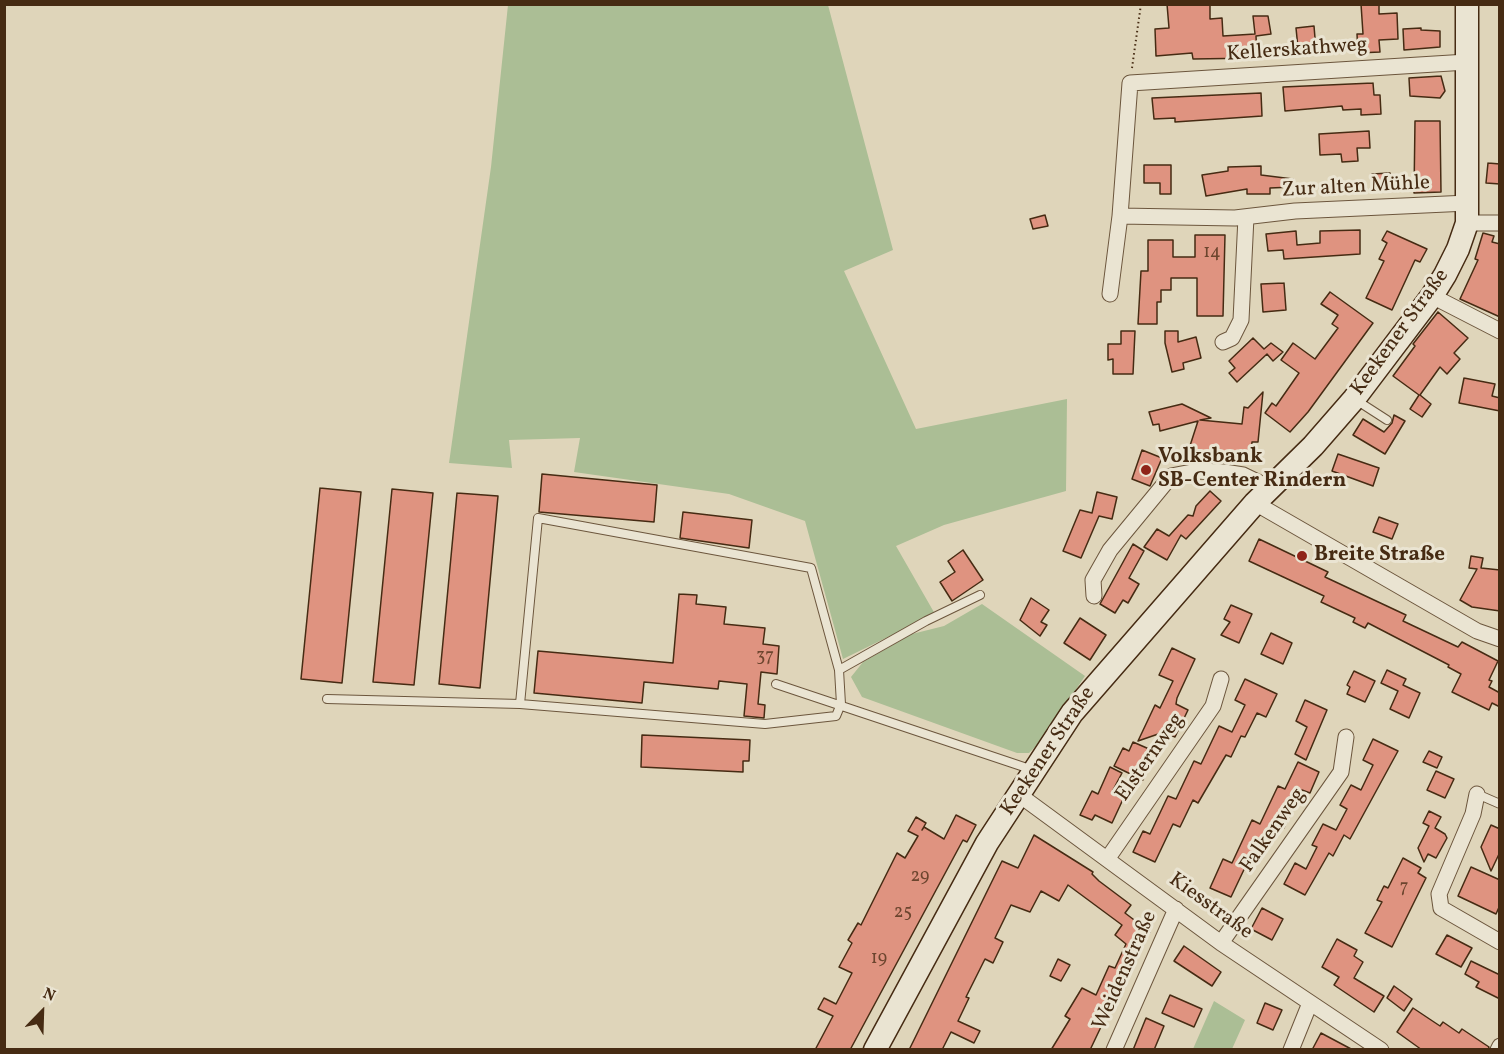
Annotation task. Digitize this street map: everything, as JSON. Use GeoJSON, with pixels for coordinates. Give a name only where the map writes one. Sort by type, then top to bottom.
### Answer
{"type":"FeatureCollection","features":[{"type":"Feature","properties":{"kind":"main road","name":"Keekener Straße"},"geometry":{"type":"LineString","coordinates":[[875,1050],[987,843],[1072,713],[1102,675],[1262,496],[1313,446],[1354,399],[1432,296],[1458,249],[1468,213],[1467,4]]}},
{"type":"Feature","properties":{"kind":"street","name":"Kellerskathweg"},"geometry":{"type":"LineString","coordinates":[[1130,83],[1467,62]]}},
{"type":"Feature","properties":{"kind":"street"},"geometry":{"type":"LineString","coordinates":[[1110,294],[1120,216],[1130,83]]}},
{"type":"Feature","properties":{"kind":"street","name":"Zur alten Mühle"},"geometry":{"type":"LineString","coordinates":[[1120,216],[1246,217],[1295,211],[1468,213],[1500,223]]}},
{"type":"Feature","properties":{"kind":"street"},"geometry":{"type":"LineString","coordinates":[[1222,342],[1232,338],[1241,320],[1246,217]]}},
{"type":"Feature","properties":{"kind":"street"},"geometry":{"type":"LineString","coordinates":[[1432,296],[1500,331]]}},
{"type":"Feature","properties":{"kind":"street"},"geometry":{"type":"LineString","coordinates":[[1094,596],[1093,580],[1110,550],[1170,476],[1197,471],[1224,472],[1243,475],[1262,496],[1477,631],[1500,639]]}},
{"type":"Feature","properties":{"kind":"street","name":"Elsternweg"},"geometry":{"type":"LineString","coordinates":[[1108,858],[1213,706],[1221,679]]}},
{"type":"Feature","properties":{"kind":"street","name":"Falkenweg"},"geometry":{"type":"LineString","coordinates":[[1221,943],[1341,772],[1346,737]]}},
{"type":"Feature","properties":{"kind":"street","name":"Kiesstraße"},"geometry":{"type":"LineString","coordinates":[[1018,794],[1221,943],[1381,1050]]}},
{"type":"Feature","properties":{"kind":"street"},"geometry":{"type":"LineString","coordinates":[[1477,794],[1473,814],[1439,894],[1441,908],[1500,942]]}},
{"type":"Feature","properties":{"kind":"street","name":"Weidenstraße"},"geometry":{"type":"LineString","coordinates":[[1114,1050],[1176,909]]}},
{"type":"Feature","properties":{"kind":"street"},"geometry":{"type":"LineString","coordinates":[[1291,1050],[1310,1003]]}},
{"type":"Feature","properties":{"kind":"lane"},"geometry":{"type":"LineString","coordinates":[[1354,399],[1387,420]]}},
{"type":"Feature","properties":{"kind":"lane"},"geometry":{"type":"LineString","coordinates":[[327,699],[520,704],[765,724],[836,716],[841,704],[838,670],[811,568],[538,519],[520,704]]}},
{"type":"Feature","properties":{"kind":"lane"},"geometry":{"type":"LineString","coordinates":[[838,670],[926,621],[980,595]]}},
{"type":"Feature","properties":{"kind":"lane"},"geometry":{"type":"LineString","coordinates":[[776,684],[1034,770]]}},
{"type":"Feature","properties":{"kind":"lane"},"geometry":{"type":"LineString","coordinates":[[1477,794],[1500,804]]}},
{"type":"Feature","properties":{"kind":"path"},"geometry":{"type":"LineString","coordinates":[[1130,83],[1141,4]]}},
{"type":"Feature","properties":{"kind":"green space"},"geometry":{"type":"Polygon","coordinates":[[[508,5],[828,5],[893,250],[844,271],[916,429],[1067,399],[1066,491],[944,525],[896,546],[935,614],[843,659],[805,521],[729,494],[574,472],[580,438],[509,440],[512,468],[449,463],[491,167],[508,5]]]}},
{"type":"Feature","properties":{"kind":"green space"},"geometry":{"type":"Polygon","coordinates":[[[982,604],[1085,676],[1042,740],[1029,753],[1017,753],[862,697],[851,677],[863,662],[912,634],[944,626],[982,604]]]}},
{"type":"Feature","properties":{"kind":"green space"},"geometry":{"type":"Polygon","coordinates":[[[1214,1001],[1245,1020],[1232,1049],[1193,1049],[1214,1001]]]}},
{"type":"Feature","properties":{"kind":"building"},"geometry":{"type":"Polygon","coordinates":[[[1167,4],[1210,4],[1210,19],[1222,18],[1223,36],[1255,34],[1253,16],[1268,16],[1271,34],[1256,36],[1257,58],[1193,59],[1192,53],[1156,56],[1155,29],[1169,28],[1167,4]]]}},
{"type":"Feature","properties":{"kind":"building"},"geometry":{"type":"Polygon","coordinates":[[[1361,4],[1379,4],[1379,14],[1397,13],[1398,39],[1379,40],[1380,52],[1358,53],[1357,34],[1363,34],[1361,4]]]}},
{"type":"Feature","properties":{"kind":"building"},"geometry":{"type":"Polygon","coordinates":[[[1314,26],[1316,50],[1298,48],[1296,28],[1314,26]]]}},
{"type":"Feature","properties":{"kind":"building"},"geometry":{"type":"Polygon","coordinates":[[[1421,28],[1421,30],[1440,31],[1440,47],[1404,50],[1403,29],[1421,28]]]}},
{"type":"Feature","properties":{"kind":"building"},"geometry":{"type":"Polygon","coordinates":[[[1441,76],[1445,91],[1440,98],[1410,96],[1409,78],[1441,76]]]}},
{"type":"Feature","properties":{"kind":"building"},"geometry":{"type":"Polygon","coordinates":[[[1373,83],[1374,95],[1380,95],[1381,114],[1361,115],[1361,109],[1343,110],[1342,106],[1285,111],[1283,87],[1373,83]]]}},
{"type":"Feature","properties":{"kind":"building"},"geometry":{"type":"Polygon","coordinates":[[[1261,93],[1262,116],[1175,122],[1175,118],[1154,119],[1152,98],[1261,93]]]}},
{"type":"Feature","properties":{"kind":"building"},"geometry":{"type":"Polygon","coordinates":[[[1415,121],[1440,121],[1441,192],[1414,193],[1415,121]]]}},
{"type":"Feature","properties":{"kind":"building"},"geometry":{"type":"Polygon","coordinates":[[[1369,131],[1370,148],[1357,148],[1358,161],[1342,162],[1341,154],[1320,155],[1319,134],[1369,131]]]}},
{"type":"Feature","properties":{"kind":"building"},"geometry":{"type":"Polygon","coordinates":[[[1488,163],[1500,164],[1500,184],[1486,183],[1488,163]]]}},
{"type":"Feature","properties":{"kind":"building"},"geometry":{"type":"Polygon","coordinates":[[[1144,165],[1171,165],[1171,194],[1160,194],[1160,183],[1144,183],[1144,165]]]}},
{"type":"Feature","properties":{"kind":"building"},"geometry":{"type":"Polygon","coordinates":[[[1261,166],[1261,175],[1293,179],[1293,187],[1270,188],[1270,194],[1247,194],[1247,189],[1206,196],[1202,175],[1228,171],[1228,167],[1261,166]]]}},
{"type":"Feature","properties":{"kind":"building"},"geometry":{"type":"Polygon","coordinates":[[[1390,173],[1390,189],[1373,189],[1372,174],[1390,173]]]}},
{"type":"Feature","properties":{"kind":"building"},"geometry":{"type":"Polygon","coordinates":[[[1045,215],[1048,226],[1033,229],[1030,219],[1045,215]]]}},
{"type":"Feature","properties":{"kind":"building"},"geometry":{"type":"Polygon","coordinates":[[[1360,230],[1360,254],[1284,259],[1283,250],[1268,251],[1266,234],[1296,231],[1297,245],[1320,243],[1320,231],[1360,230]]]}},
{"type":"Feature","properties":{"kind":"building"},"geometry":{"type":"Polygon","coordinates":[[[1387,231],[1427,249],[1420,262],[1415,260],[1392,310],[1366,298],[1384,261],[1379,259],[1387,243],[1382,240],[1387,231]]]}},
{"type":"Feature","properties":{"kind":"building"},"geometry":{"type":"Polygon","coordinates":[[[1483,233],[1494,236],[1492,242],[1500,244],[1500,317],[1460,299],[1478,260],[1475,259],[1483,233]]]}},
{"type":"Feature","properties":{"kind":"building"},"geometry":{"type":"Polygon","coordinates":[[[1195,235],[1225,235],[1223,316],[1197,316],[1197,278],[1171,278],[1171,290],[1161,290],[1161,302],[1157,302],[1157,324],[1138,324],[1141,271],[1148,271],[1148,240],[1173,240],[1173,257],[1195,257],[1195,235]]]}},
{"type":"Feature","properties":{"kind":"building"},"geometry":{"type":"Polygon","coordinates":[[[1284,283],[1286,310],[1263,312],[1261,284],[1284,283]]]}},
{"type":"Feature","properties":{"kind":"building"},"geometry":{"type":"Polygon","coordinates":[[[1330,292],[1373,323],[1308,412],[1290,432],[1265,413],[1272,403],[1276,406],[1299,373],[1281,360],[1293,343],[1315,359],[1338,328],[1332,324],[1338,315],[1321,304],[1330,292]]]}},
{"type":"Feature","properties":{"kind":"building"},"geometry":{"type":"Polygon","coordinates":[[[1438,312],[1468,338],[1454,353],[1460,359],[1447,374],[1440,367],[1420,395],[1431,404],[1422,417],[1410,409],[1419,395],[1393,376],[1415,346],[1413,344],[1438,312]]]}},
{"type":"Feature","properties":{"kind":"building"},"geometry":{"type":"Polygon","coordinates":[[[1121,331],[1135,331],[1133,374],[1113,374],[1113,359],[1108,360],[1108,344],[1121,344],[1121,331]]]}},
{"type":"Feature","properties":{"kind":"building"},"geometry":{"type":"Polygon","coordinates":[[[1165,331],[1178,331],[1178,342],[1196,337],[1201,358],[1183,363],[1184,369],[1172,372],[1165,343],[1165,331]]]}},
{"type":"Feature","properties":{"kind":"building"},"geometry":{"type":"Polygon","coordinates":[[[1253,338],[1264,349],[1271,343],[1283,352],[1273,361],[1267,354],[1237,382],[1229,373],[1235,368],[1229,361],[1253,338]]]}},
{"type":"Feature","properties":{"kind":"building"},"geometry":{"type":"Polygon","coordinates":[[[1464,378],[1495,384],[1492,396],[1500,398],[1500,411],[1459,403],[1464,378]]]}},
{"type":"Feature","properties":{"kind":"building"},"geometry":{"type":"Polygon","coordinates":[[[1263,392],[1258,442],[1252,442],[1251,460],[1187,455],[1198,421],[1160,431],[1159,424],[1153,425],[1149,412],[1182,404],[1211,418],[1200,420],[1242,424],[1244,407],[1248,408],[1263,392]]]}},
{"type":"Feature","properties":{"kind":"building"},"geometry":{"type":"Polygon","coordinates":[[[1394,415],[1405,421],[1385,454],[1353,435],[1363,419],[1384,432],[1392,423],[1394,415]]]}},
{"type":"Feature","properties":{"kind":"building","name":"Volksbank SB-Center Rindern"},"geometry":{"type":"Polygon","coordinates":[[[1142,450],[1162,458],[1150,486],[1132,479],[1142,450]]]}},
{"type":"Feature","properties":{"kind":"building"},"geometry":{"type":"Polygon","coordinates":[[[1338,454],[1379,468],[1373,486],[1332,471],[1338,454]]]}},
{"type":"Feature","properties":{"kind":"building"},"geometry":{"type":"Polygon","coordinates":[[[542,474],[657,485],[654,522],[539,512],[542,474]]]}},
{"type":"Feature","properties":{"kind":"building"},"geometry":{"type":"Polygon","coordinates":[[[320,488],[361,492],[342,683],[301,679],[320,488]]]}},
{"type":"Feature","properties":{"kind":"building"},"geometry":{"type":"Polygon","coordinates":[[[392,489],[433,493],[414,685],[373,682],[392,489]]]}},
{"type":"Feature","properties":{"kind":"building"},"geometry":{"type":"Polygon","coordinates":[[[1210,491],[1221,501],[1186,539],[1181,535],[1167,560],[1144,547],[1157,529],[1169,536],[1188,515],[1193,516],[1196,506],[1210,491]]]}},
{"type":"Feature","properties":{"kind":"building"},"geometry":{"type":"Polygon","coordinates":[[[1097,492],[1117,497],[1112,519],[1099,516],[1081,558],[1063,551],[1080,510],[1092,513],[1097,492]]]}},
{"type":"Feature","properties":{"kind":"building"},"geometry":{"type":"Polygon","coordinates":[[[457,493],[498,496],[480,688],[439,684],[457,493]]]}},
{"type":"Feature","properties":{"kind":"building"},"geometry":{"type":"Polygon","coordinates":[[[683,512],[752,520],[749,548],[680,538],[683,512]]]}},
{"type":"Feature","properties":{"kind":"building"},"geometry":{"type":"Polygon","coordinates":[[[1379,517],[1398,524],[1392,539],[1373,532],[1379,517]]]}},
{"type":"Feature","properties":{"kind":"building"},"geometry":{"type":"Polygon","coordinates":[[[1259,539],[1328,572],[1325,577],[1406,615],[1403,621],[1458,647],[1462,642],[1498,661],[1489,680],[1492,681],[1489,687],[1500,693],[1500,707],[1492,703],[1489,710],[1452,692],[1461,674],[1448,667],[1449,665],[1368,623],[1365,628],[1353,622],[1355,618],[1321,602],[1324,596],[1249,561],[1259,539]]]}},
{"type":"Feature","properties":{"kind":"building"},"geometry":{"type":"Polygon","coordinates":[[[1133,544],[1144,551],[1129,578],[1139,584],[1128,603],[1123,600],[1115,613],[1100,604],[1133,544]]]}},
{"type":"Feature","properties":{"kind":"building"},"geometry":{"type":"Polygon","coordinates":[[[963,550],[983,580],[952,601],[940,582],[955,572],[948,561],[963,550]]]}},
{"type":"Feature","properties":{"kind":"building"},"geometry":{"type":"Polygon","coordinates":[[[1471,556],[1483,558],[1481,568],[1500,570],[1500,611],[1472,607],[1460,600],[1477,569],[1469,568],[1471,556]]]}},
{"type":"Feature","properties":{"kind":"building"},"geometry":{"type":"Polygon","coordinates":[[[679,594],[697,595],[696,604],[726,607],[724,624],[765,628],[763,644],[779,646],[777,674],[761,672],[758,704],[765,705],[764,718],[744,716],[747,684],[719,681],[718,689],[644,682],[642,703],[534,693],[538,651],[673,663],[679,594]]]}},
{"type":"Feature","properties":{"kind":"building"},"geometry":{"type":"Polygon","coordinates":[[[1031,598],[1049,610],[1041,622],[1047,625],[1040,636],[1020,620],[1031,598]]]}},
{"type":"Feature","properties":{"kind":"building"},"geometry":{"type":"Polygon","coordinates":[[[1231,605],[1252,614],[1239,643],[1221,635],[1230,622],[1224,619],[1231,605]]]}},
{"type":"Feature","properties":{"kind":"building"},"geometry":{"type":"Polygon","coordinates":[[[1080,618],[1106,635],[1090,660],[1064,643],[1080,618]]]}},
{"type":"Feature","properties":{"kind":"building"},"geometry":{"type":"Polygon","coordinates":[[[1271,633],[1292,643],[1283,664],[1261,654],[1271,633]]]}},
{"type":"Feature","properties":{"kind":"building"},"geometry":{"type":"Polygon","coordinates":[[[1172,648],[1195,659],[1176,704],[1188,710],[1175,737],[1164,732],[1138,741],[1155,705],[1160,708],[1173,681],[1159,675],[1172,648]]]}},
{"type":"Feature","properties":{"kind":"building"},"geometry":{"type":"Polygon","coordinates":[[[1387,670],[1406,679],[1403,685],[1420,693],[1409,718],[1390,709],[1398,691],[1381,683],[1387,670]]]}},
{"type":"Feature","properties":{"kind":"building"},"geometry":{"type":"Polygon","coordinates":[[[1354,671],[1375,681],[1365,702],[1347,694],[1350,687],[1347,685],[1354,671]]]}},
{"type":"Feature","properties":{"kind":"building"},"geometry":{"type":"Polygon","coordinates":[[[1245,679],[1277,694],[1266,717],[1257,713],[1245,737],[1241,736],[1231,757],[1226,755],[1198,803],[1193,800],[1180,827],[1173,824],[1155,862],[1133,852],[1143,831],[1150,834],[1168,796],[1176,799],[1194,761],[1201,764],[1219,726],[1232,732],[1245,705],[1235,700],[1245,679]]]}},
{"type":"Feature","properties":{"kind":"building"},"geometry":{"type":"Polygon","coordinates":[[[1305,700],[1327,710],[1306,760],[1295,754],[1307,727],[1296,721],[1305,700]]]}},
{"type":"Feature","properties":{"kind":"building"},"geometry":{"type":"Polygon","coordinates":[[[642,735],[750,740],[749,761],[743,761],[743,772],[641,767],[642,735]]]}},
{"type":"Feature","properties":{"kind":"building"},"geometry":{"type":"Polygon","coordinates":[[[1373,739],[1398,751],[1350,839],[1344,835],[1333,856],[1329,853],[1305,895],[1284,884],[1295,863],[1306,869],[1317,847],[1312,845],[1323,824],[1336,830],[1347,809],[1340,805],[1351,785],[1361,790],[1373,765],[1363,760],[1373,739]]]}},
{"type":"Feature","properties":{"kind":"building"},"geometry":{"type":"Polygon","coordinates":[[[1133,742],[1156,752],[1143,780],[1114,766],[1123,748],[1129,751],[1133,742]]]}},
{"type":"Feature","properties":{"kind":"building"},"geometry":{"type":"Polygon","coordinates":[[[1429,751],[1442,757],[1437,768],[1423,762],[1429,751]]]}},
{"type":"Feature","properties":{"kind":"building"},"geometry":{"type":"Polygon","coordinates":[[[1298,762],[1319,772],[1310,793],[1302,790],[1284,828],[1276,825],[1258,863],[1249,859],[1231,897],[1210,888],[1223,859],[1232,863],[1252,820],[1260,824],[1278,786],[1285,789],[1298,762]]]}},
{"type":"Feature","properties":{"kind":"building"},"geometry":{"type":"Polygon","coordinates":[[[1110,767],[1122,773],[1113,790],[1125,795],[1112,823],[1095,815],[1092,820],[1080,815],[1092,791],[1098,794],[1110,767]]]}},
{"type":"Feature","properties":{"kind":"building"},"geometry":{"type":"Polygon","coordinates":[[[1436,771],[1454,779],[1445,798],[1427,790],[1436,771]]]}},
{"type":"Feature","properties":{"kind":"building"},"geometry":{"type":"Polygon","coordinates":[[[1429,811],[1441,817],[1435,828],[1447,838],[1436,858],[1428,854],[1424,862],[1418,848],[1429,826],[1423,823],[1429,811]]]}},
{"type":"Feature","properties":{"kind":"building"},"geometry":{"type":"Polygon","coordinates":[[[956,815],[976,825],[967,842],[963,840],[850,1050],[815,1050],[833,1016],[818,1009],[824,998],[836,1004],[852,973],[839,967],[852,943],[848,940],[858,923],[861,925],[897,853],[905,858],[918,836],[908,831],[916,817],[926,823],[922,830],[924,827],[944,839],[956,815]]]}},
{"type":"Feature","properties":{"kind":"building"},"geometry":{"type":"Polygon","coordinates":[[[1491,825],[1500,829],[1500,852],[1491,871],[1481,847],[1491,825]]]}},
{"type":"Feature","properties":{"kind":"building"},"geometry":{"type":"Polygon","coordinates":[[[1034,835],[1093,872],[1092,874],[1099,881],[1131,905],[1125,913],[1150,932],[1130,959],[1133,961],[1122,990],[1119,989],[1090,1050],[1051,1050],[1070,1019],[1065,1016],[1082,988],[1096,995],[1109,966],[1115,968],[1126,944],[1115,935],[1122,925],[1068,885],[1059,901],[1041,891],[1030,912],[1011,905],[995,938],[1003,942],[993,963],[985,959],[966,997],[969,998],[958,1021],[980,1031],[974,1043],[951,1032],[942,1050],[909,1050],[1002,861],[1018,868],[1034,835]]]}},
{"type":"Feature","properties":{"kind":"building"},"geometry":{"type":"Polygon","coordinates":[[[1403,858],[1421,868],[1418,873],[1426,878],[1392,947],[1365,933],[1382,902],[1377,900],[1384,886],[1388,888],[1403,858]]]}},
{"type":"Feature","properties":{"kind":"building"},"geometry":{"type":"Polygon","coordinates":[[[1471,867],[1500,880],[1500,905],[1496,914],[1458,896],[1471,867]]]}},
{"type":"Feature","properties":{"kind":"building"},"geometry":{"type":"Polygon","coordinates":[[[1262,908],[1283,919],[1272,940],[1251,929],[1262,908]]]}},
{"type":"Feature","properties":{"kind":"building"},"geometry":{"type":"Polygon","coordinates":[[[1447,935],[1472,948],[1461,967],[1436,954],[1447,935]]]}},
{"type":"Feature","properties":{"kind":"building"},"geometry":{"type":"Polygon","coordinates":[[[1337,939],[1357,950],[1354,956],[1363,962],[1354,978],[1384,996],[1374,1012],[1334,985],[1339,977],[1322,967],[1337,939]]]}},
{"type":"Feature","properties":{"kind":"building"},"geometry":{"type":"Polygon","coordinates":[[[1184,946],[1221,972],[1212,986],[1174,961],[1184,946]]]}},
{"type":"Feature","properties":{"kind":"building"},"geometry":{"type":"Polygon","coordinates":[[[1058,959],[1070,965],[1061,981],[1050,976],[1058,959]]]}},
{"type":"Feature","properties":{"kind":"building"},"geometry":{"type":"Polygon","coordinates":[[[1471,961],[1500,975],[1500,999],[1476,987],[1479,982],[1465,974],[1471,961]]]}},
{"type":"Feature","properties":{"kind":"building"},"geometry":{"type":"Polygon","coordinates":[[[1394,986],[1412,999],[1404,1011],[1387,998],[1394,986]]]}},
{"type":"Feature","properties":{"kind":"building"},"geometry":{"type":"Polygon","coordinates":[[[1170,995],[1202,1009],[1194,1027],[1162,1013],[1170,995]]]}},
{"type":"Feature","properties":{"kind":"building"},"geometry":{"type":"Polygon","coordinates":[[[1265,1003],[1282,1010],[1273,1030],[1257,1023],[1265,1003]]]}},
{"type":"Feature","properties":{"kind":"building"},"geometry":{"type":"Polygon","coordinates":[[[1413,1008],[1440,1026],[1443,1022],[1459,1033],[1462,1029],[1489,1047],[1488,1050],[1422,1050],[1397,1032],[1413,1008]]]}},
{"type":"Feature","properties":{"kind":"building"},"geometry":{"type":"Polygon","coordinates":[[[1146,1018],[1164,1026],[1154,1050],[1133,1050],[1146,1018]]]}},
{"type":"Feature","properties":{"kind":"building"},"geometry":{"type":"Polygon","coordinates":[[[1321,1033],[1353,1050],[1312,1050],[1321,1033]]]}},
{"type":"Feature","properties":{"kind":"place","name":"Volksbank SB-Center Rindern"},"geometry":{"type":"Point","coordinates":[1146,470]}},
{"type":"Feature","properties":{"kind":"place","name":"Breite Straße"},"geometry":{"type":"Point","coordinates":[1302,556]}}]}
